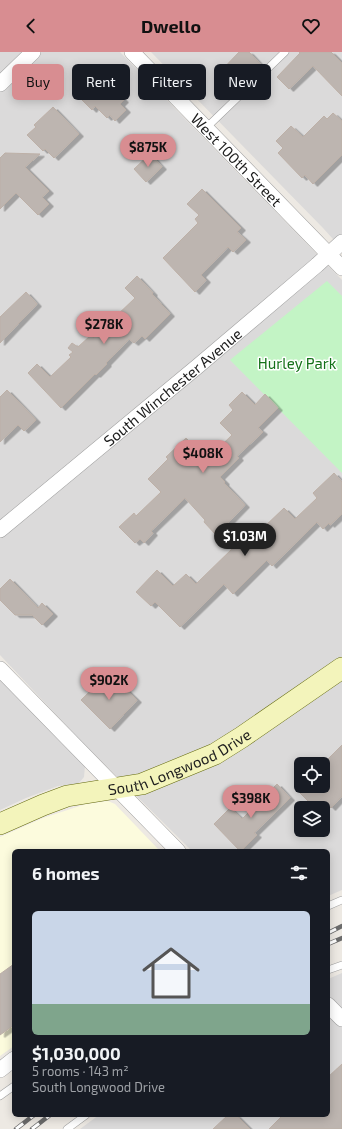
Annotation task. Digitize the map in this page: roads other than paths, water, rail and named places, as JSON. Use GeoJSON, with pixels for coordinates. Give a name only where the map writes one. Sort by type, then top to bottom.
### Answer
{"type":"FeatureCollection","features":[{"type":"Feature","properties":{"kind":"street"},"geometry":{"type":"LineString","coordinates":[[0,84],[33,52]]}},
{"type":"Feature","properties":{"kind":"street","name":"West 100th Street"},"geometry":{"type":"LineString","coordinates":[[132,52],[342,268]]}},
{"type":"Feature","properties":{"kind":"street","name":"South Winchester Avenue"},"geometry":{"type":"LineString","coordinates":[[0,530],[198,366],[329,255],[342,242]]}},
{"type":"Feature","properties":{"kind":"street","name":"South Longwood Drive"},"geometry":{"type":"LineString","coordinates":[[0,824],[43,804],[67,796],[142,784],[191,765],[215,754],[242,737],[342,668]]}},
{"type":"Feature","properties":{"kind":"street"},"geometry":{"type":"LineString","coordinates":[[0,669],[176,849]]}},
{"type":"Feature","properties":{"kind":"street"},"geometry":{"type":"LineString","coordinates":[[330,1007],[342,1019]]}},
{"type":"Feature","properties":{"kind":"street"},"geometry":{"type":"LineString","coordinates":[[0,1070],[12,1061]]}},
{"type":"Feature","properties":{"kind":"lane"},"geometry":{"type":"LineString","coordinates":[[206,128],[285,52]]}},
{"type":"Feature","properties":{"kind":"lane"},"geometry":{"type":"LineString","coordinates":[[330,905],[342,900]]}},
{"type":"Feature","properties":{"kind":"lane"},"geometry":{"type":"LineString","coordinates":[[330,969],[342,965]]}},
{"type":"Feature","properties":{"kind":"lane"},"geometry":{"type":"LineString","coordinates":[[0,1096],[12,1087]]}},
{"type":"Feature","properties":{"kind":"lane"},"geometry":{"type":"LineString","coordinates":[[67,1129],[83,1117]]}},
{"type":"Feature","properties":{"kind":"railway"},"geometry":{"type":"LineString","coordinates":[[330,932],[342,926]]}},
{"type":"Feature","properties":{"kind":"railway"},"geometry":{"type":"LineString","coordinates":[[330,943],[342,938]]}},
{"type":"Feature","properties":{"kind":"railway"},"geometry":{"type":"LineString","coordinates":[[16,1129],[31,1117]]}},
{"type":"Feature","properties":{"kind":"railway"},"geometry":{"type":"LineString","coordinates":[[32,1129],[47,1117]]}},
{"type":"Feature","properties":{"kind":"park label","name":"Hurley Park"},"geometry":{"type":"Point","coordinates":[297,363]}}]}
